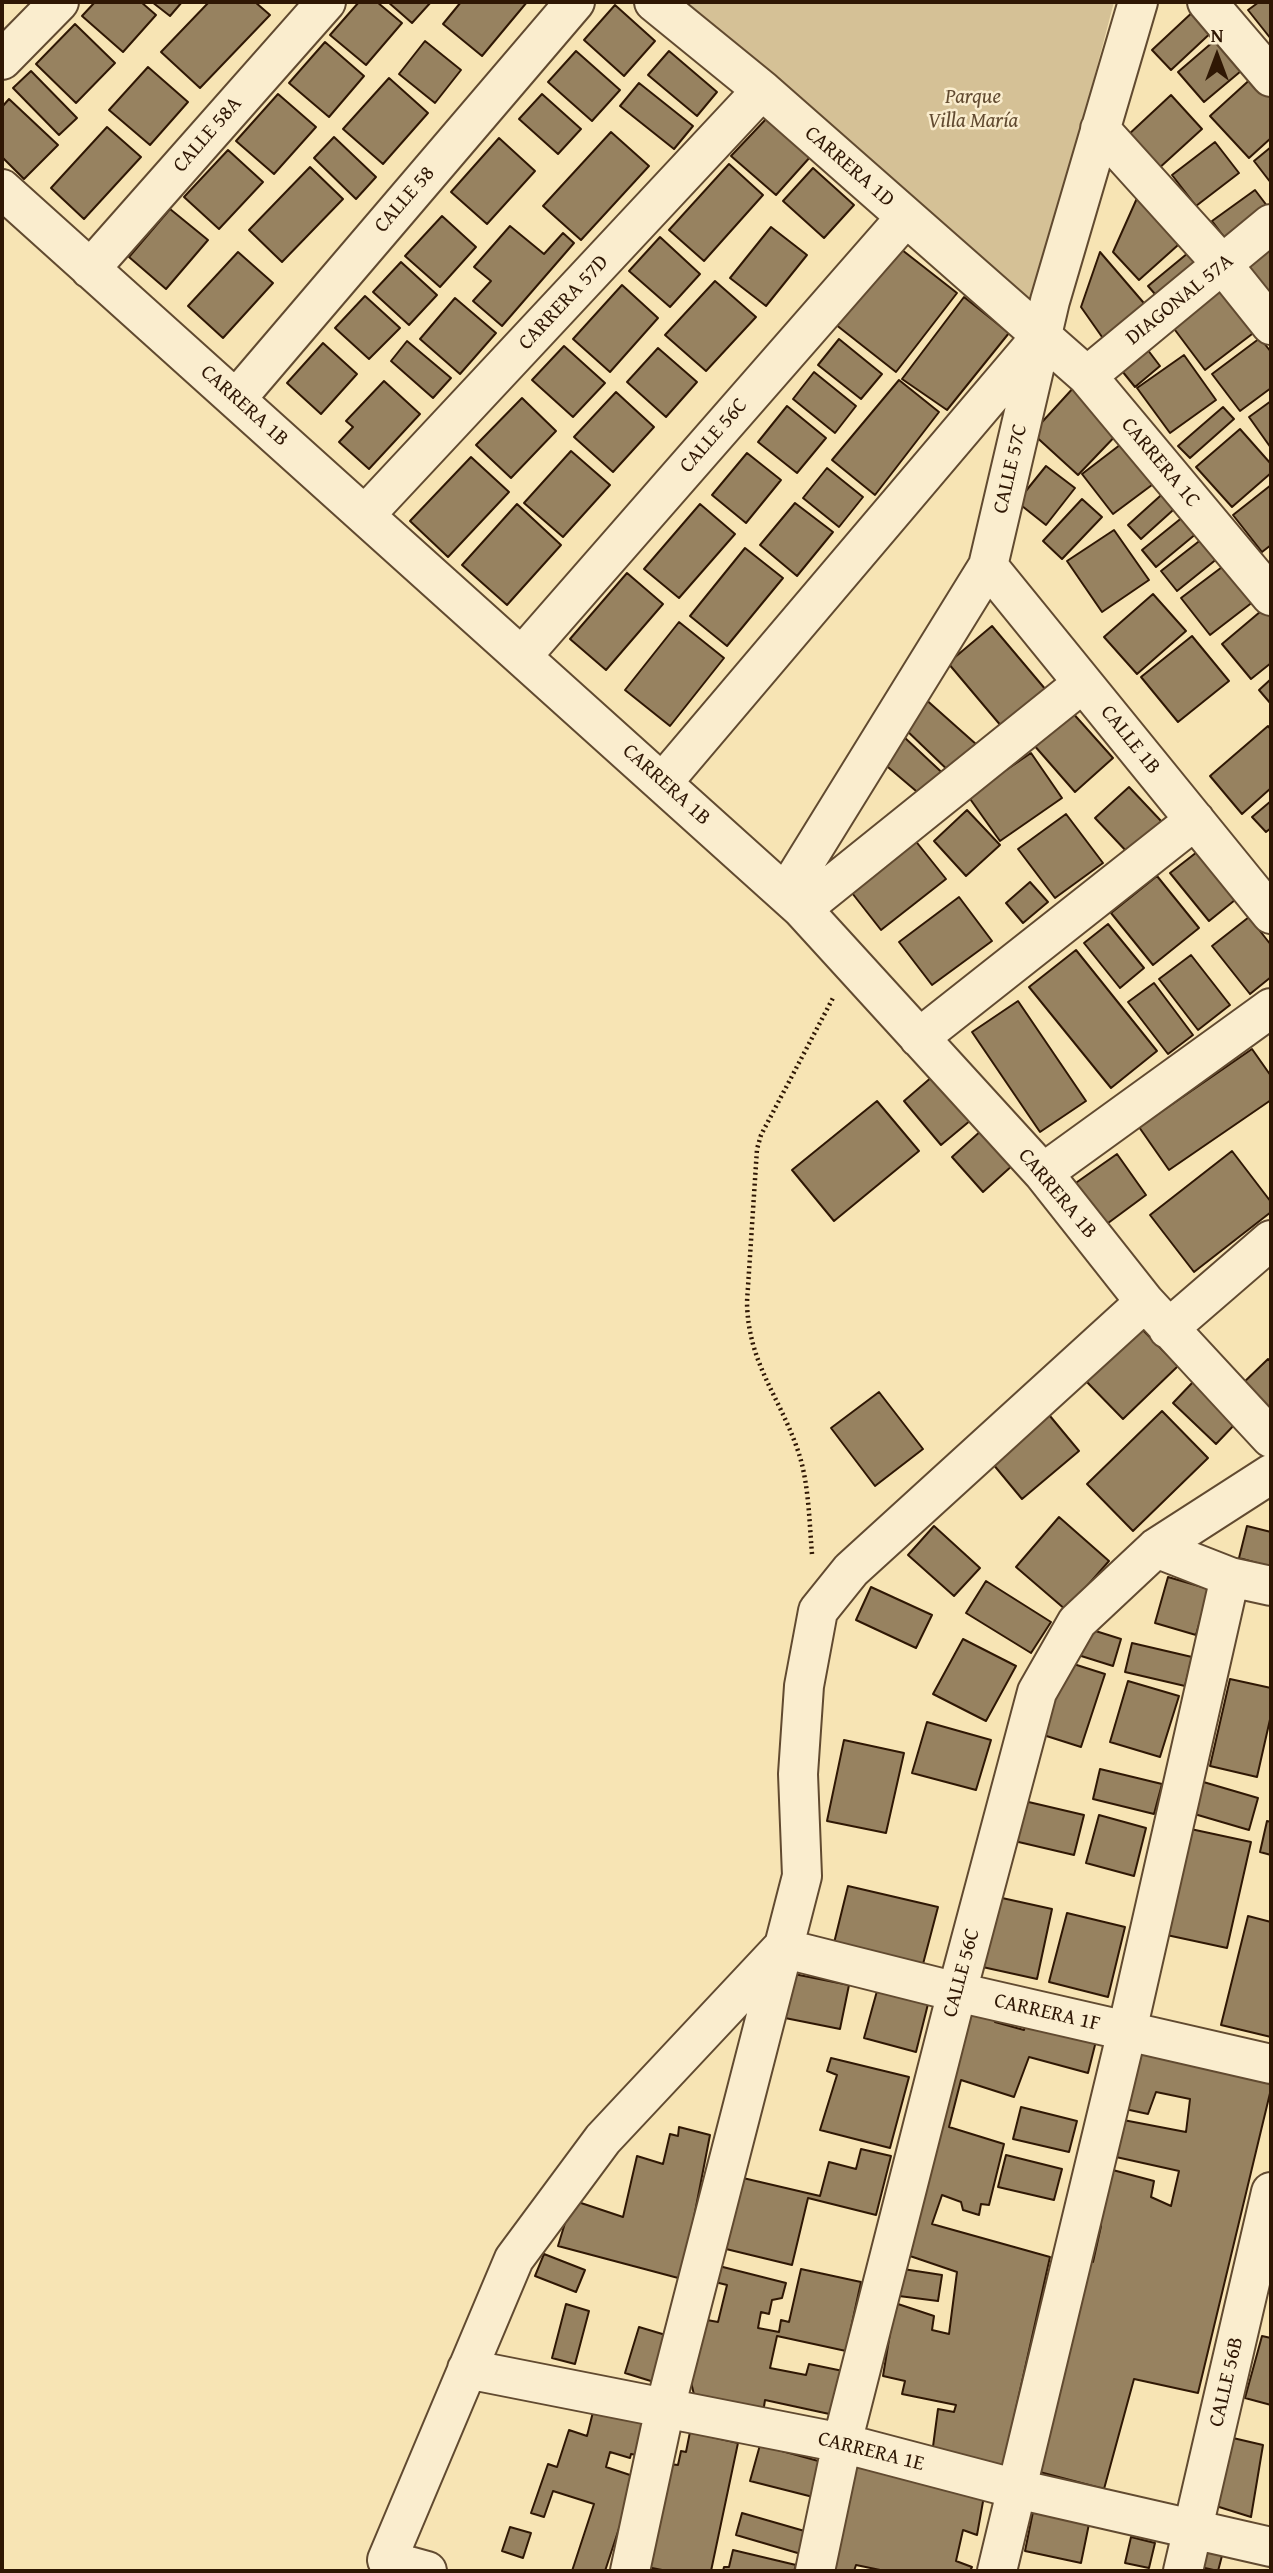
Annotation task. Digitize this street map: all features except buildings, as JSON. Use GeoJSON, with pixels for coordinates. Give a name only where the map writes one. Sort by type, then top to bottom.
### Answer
{"type":"FeatureCollection","features":[{"type":"Feature","properties":{"kind":"street"},"geometry":{"type":"LineString","coordinates":[[2,60],[59,2]]}},
{"type":"Feature","properties":{"kind":"street","name":"CALLE 58A"},"geometry":{"type":"LineString","coordinates":[[90,269],[326,2]]}},
{"type":"Feature","properties":{"kind":"street","name":"CALLE 58"},"geometry":{"type":"LineString","coordinates":[[236,399],[575,2]]}},
{"type":"Feature","properties":{"kind":"street","name":"CARRERA 1D"},"geometry":{"type":"LineString","coordinates":[[654,2],[762,90],[1041,336]]}},
{"type":"Feature","properties":{"kind":"street","name":"CALLE 57C"},"geometry":{"type":"LineString","coordinates":[[794,901],[988,566],[1041,336],[1138,2]]}},
{"type":"Feature","properties":{"kind":"street"},"geometry":{"type":"LineString","coordinates":[[1207,2],[1271,77]]}},
{"type":"Feature","properties":{"kind":"street","name":"CARRERA 57D"},"geometry":{"type":"LineString","coordinates":[[365,516],[762,90]]}},
{"type":"Feature","properties":{"kind":"street"},"geometry":{"type":"LineString","coordinates":[[1100,129],[1223,265],[1271,325]]}},
{"type":"Feature","properties":{"kind":"street","name":"CARRERA 1B"},"geometry":{"type":"LineString","coordinates":[[2,189],[794,901],[1043,1173],[1157,1315],[1271,1438]]}},
{"type":"Feature","properties":{"kind":"street","name":"CALLE 56C"},"geometry":{"type":"LineString","coordinates":[[522,656],[906,217]]}},
{"type":"Feature","properties":{"kind":"street","name":"DIAGONAL 57A"},"geometry":{"type":"LineString","coordinates":[[1087,376],[1271,224]]}},
{"type":"Feature","properties":{"kind":"street"},"geometry":{"type":"LineString","coordinates":[[663,782],[1041,336]]}},
{"type":"Feature","properties":{"kind":"street","name":"CARRERA 1C"},"geometry":{"type":"LineString","coordinates":[[1041,336],[1087,376],[1271,596]]}},
{"type":"Feature","properties":{"kind":"street","name":"CALLE 1B"},"geometry":{"type":"LineString","coordinates":[[988,566],[1271,914]]}},
{"type":"Feature","properties":{"kind":"street"},"geometry":{"type":"LineString","coordinates":[[794,901],[1083,683]]}},
{"type":"Feature","properties":{"kind":"street"},"geometry":{"type":"LineString","coordinates":[[919,1038],[1195,820]]}},
{"type":"Feature","properties":{"kind":"street"},"geometry":{"type":"LineString","coordinates":[[1043,1173],[1271,1008]]}},
{"type":"Feature","properties":{"kind":"street"},"geometry":{"type":"LineString","coordinates":[[630,2571],[665,2408],[802,1876],[798,1774],[804,1686],[818,1611],[851,1570],[1157,1315],[1271,1240]]}},
{"type":"Feature","properties":{"kind":"street","name":"CALLE 56C"},"geometry":{"type":"LineString","coordinates":[[815,2571],[842,2443],[1037,1692],[1077,1622],[1156,1548],[1271,1474]]}},
{"type":"Feature","properties":{"kind":"street"},"geometry":{"type":"LineString","coordinates":[[1156,1548],[1230,1577],[1271,1586]]}},
{"type":"Feature","properties":{"kind":"street"},"geometry":{"type":"LineString","coordinates":[[997,2571],[1127,2031],[1230,1577]]}},
{"type":"Feature","properties":{"kind":"street"},"geometry":{"type":"LineString","coordinates":[[427,2571],[387,2560],[514,2259],[603,2139],[782,1948]]}},
{"type":"Feature","properties":{"kind":"street","name":"CARRERA 1F"},"geometry":{"type":"LineString","coordinates":[[782,1948],[957,1992],[1271,2064]]}},
{"type":"Feature","properties":{"kind":"street","name":"CALLE 56B"},"geometry":{"type":"LineString","coordinates":[[1183,2571],[1271,2192]]}},
{"type":"Feature","properties":{"kind":"street","name":"CARRERA 1E"},"geometry":{"type":"LineString","coordinates":[[467,2369],[842,2443],[1017,2489],[1271,2547]]}},
{"type":"Feature","properties":{"kind":"path"},"geometry":{"type":"LineString","coordinates":[[818,1611],[804,1473],[797,1448],[753,1351],[747,1326],[747,1301],[757,1149],[761,1135],[851,964]]}},
{"type":"Feature","properties":{"kind":"green space","name":"Parque Villa María"},"geometry":{"type":"Polygon","coordinates":[[[686,2],[1114,2],[1034,307],[686,2]]]}}]}
